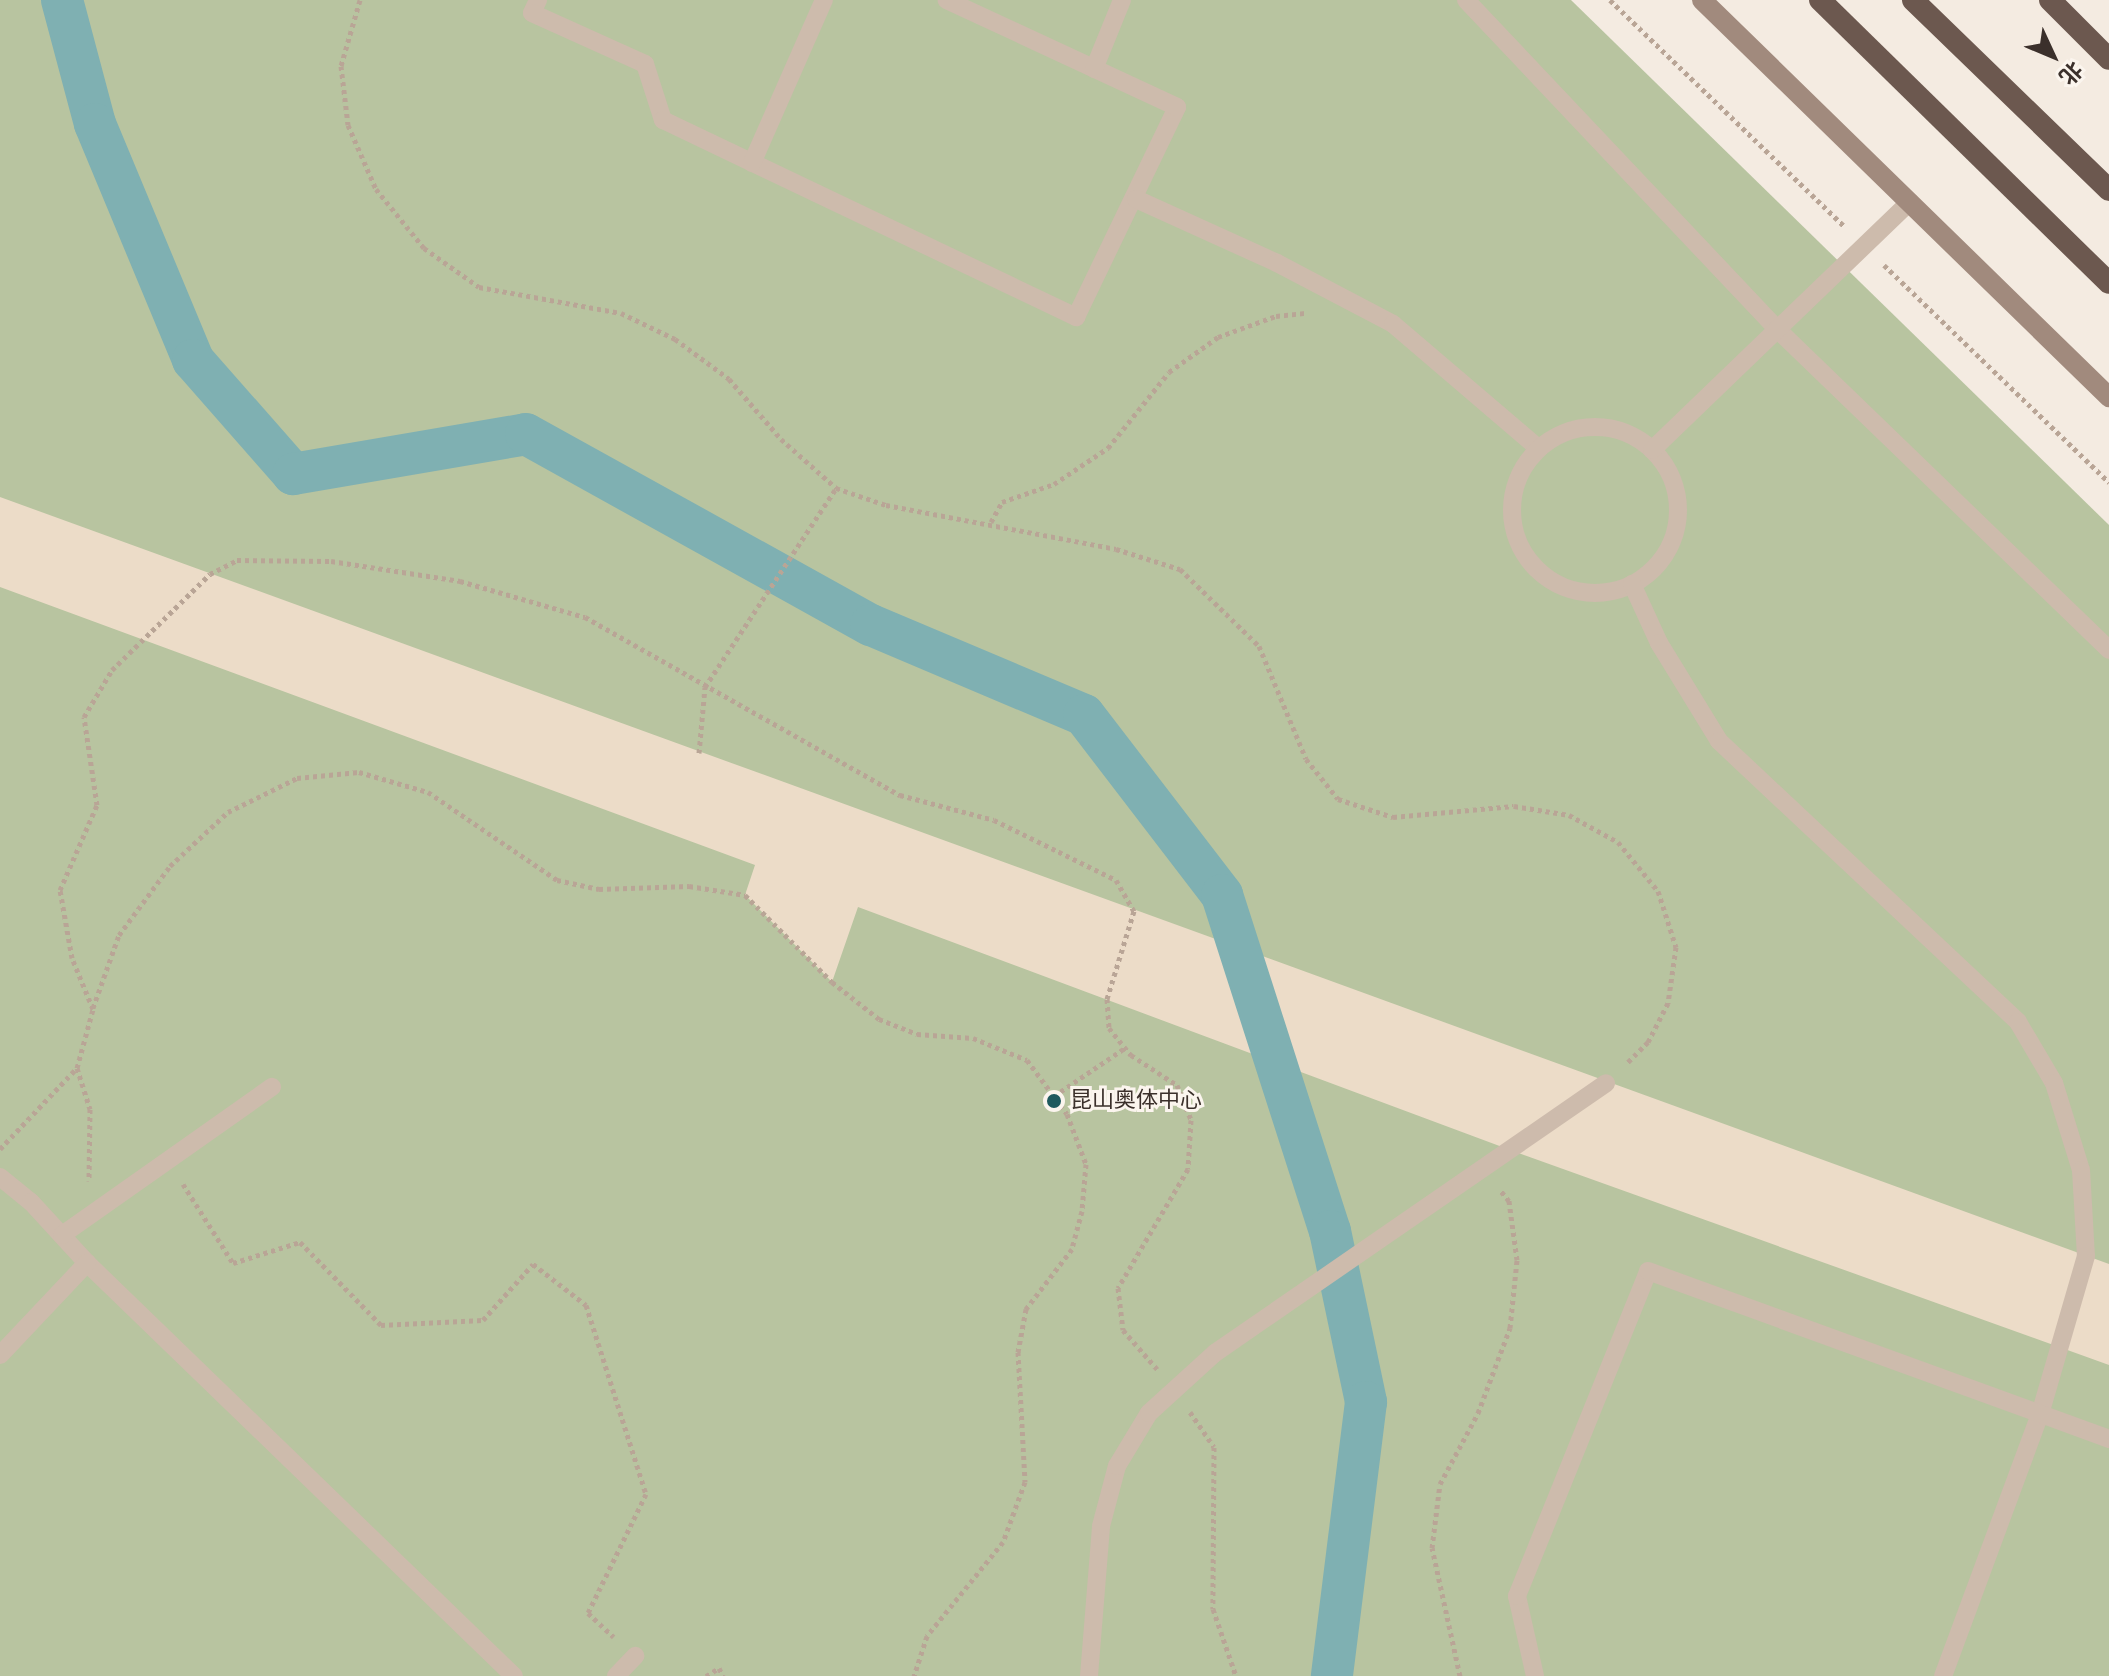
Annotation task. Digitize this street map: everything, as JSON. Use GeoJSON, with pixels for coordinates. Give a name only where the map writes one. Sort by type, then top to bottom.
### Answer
{"type":"FeatureCollection","features":[{"type":"Feature","properties":{"kind":"highway"},"geometry":{"type":"LineString","coordinates":[[1820,0],[2109,283]]}},
{"type":"Feature","properties":{"kind":"highway"},"geometry":{"type":"LineString","coordinates":[[1913,0],[2109,190]]}},
{"type":"Feature","properties":{"kind":"highway"},"geometry":{"type":"LineString","coordinates":[[2050,0],[2109,59]]}},
{"type":"Feature","properties":{"kind":"main road"},"geometry":{"type":"LineString","coordinates":[[1702,0],[2109,397]]}},
{"type":"Feature","properties":{"kind":"lane"},"geometry":{"type":"LineString","coordinates":[[538,0],[532,13],[645,64],[663,120],[1076,317],[1136,199],[1177,107],[947,0]]}},
{"type":"Feature","properties":{"kind":"lane"},"geometry":{"type":"LineString","coordinates":[[752,163],[824,0]]}},
{"type":"Feature","properties":{"kind":"lane"},"geometry":{"type":"LineString","coordinates":[[1094,69],[1122,0]]}},
{"type":"Feature","properties":{"kind":"lane"},"geometry":{"type":"LineString","coordinates":[[1466,0],[1777,329],[2109,650]]}},
{"type":"Feature","properties":{"kind":"lane"},"geometry":{"type":"LineString","coordinates":[[1136,199],[1393,324],[1538,448]]}},
{"type":"Feature","properties":{"kind":"lane"},"geometry":{"type":"LineString","coordinates":[[1652,450],[1910,202]]}},
{"type":"Feature","properties":{"kind":"lane"},"geometry":{"type":"LineString","coordinates":[[1588,427],[1615,429],[1652,450],[1674,481],[1679,507],[1676,534],[1663,558],[1632,584],[1590,595],[1563,589],[1539,574],[1521,552],[1512,525],[1512,497],[1521,470],[1538,448],[1562,433],[1588,427]]}},
{"type":"Feature","properties":{"kind":"lane"},"geometry":{"type":"LineString","coordinates":[[1632,584],[1659,643],[1719,741],[2018,1022],[2054,1083],[2081,1170],[2086,1256],[2040,1414],[1943,1676]]}},
{"type":"Feature","properties":{"kind":"lane"},"geometry":{"type":"LineString","coordinates":[[1089,1676],[1101,1526],[1117,1466],[1149,1413],[1215,1353],[1483,1171],[1606,1083]]}},
{"type":"Feature","properties":{"kind":"lane"},"geometry":{"type":"LineString","coordinates":[[62,1235],[272,1087]]}},
{"type":"Feature","properties":{"kind":"lane"},"geometry":{"type":"LineString","coordinates":[[0,1177],[514,1676]]}},
{"type":"Feature","properties":{"kind":"lane"},"geometry":{"type":"LineString","coordinates":[[0,1355],[87,1263]]}},
{"type":"Feature","properties":{"kind":"lane"},"geometry":{"type":"LineString","coordinates":[[1535,1676],[1517,1596],[1648,1271],[2109,1439]]}},
{"type":"Feature","properties":{"kind":"lane"},"geometry":{"type":"LineString","coordinates":[[616,1676],[635,1656]]}},
{"type":"Feature","properties":{"kind":"path"},"geometry":{"type":"LineString","coordinates":[[360,0],[341,66],[348,125],[376,189],[424,248],[479,287],[621,313],[675,339],[729,379],[781,439],[836,488],[886,505],[991,522],[1116,549],[1180,569],[1259,646],[1306,759],[1338,799],[1393,817],[1514,806],[1569,815],[1618,842],[1658,891],[1676,947],[1668,1003],[1648,1042],[1606,1083]]}},
{"type":"Feature","properties":{"kind":"path"},"geometry":{"type":"LineString","coordinates":[[991,522],[1002,502],[1054,484],[1108,448],[1169,372],[1218,337],[1276,316],[1362,307]]}},
{"type":"Feature","properties":{"kind":"path"},"geometry":{"type":"LineString","coordinates":[[699,753],[705,687],[836,488]]}},
{"type":"Feature","properties":{"kind":"path"},"geometry":{"type":"LineString","coordinates":[[93,1009],[72,958],[60,890],[97,805],[84,717],[138,639],[210,574],[237,560],[331,561],[460,581],[585,617],[900,795],[994,820],[1116,880],[1134,911],[1107,999],[1109,1028],[1125,1048],[1177,1085],[1191,1120],[1188,1169],[1118,1288],[1123,1330],[1175,1389],[1214,1447],[1213,1609],[1236,1676]]}},
{"type":"Feature","properties":{"kind":"path"},"geometry":{"type":"LineString","coordinates":[[0,1149],[77,1068],[93,1009],[119,935],[170,866],[228,812],[297,778],[359,772],[428,792],[557,880],[599,889],[689,886],[745,895],[832,982],[879,1019],[917,1034],[973,1038],[1027,1060],[1067,1114],[1086,1164],[1082,1211],[1072,1249],[1026,1309],[1018,1352],[1025,1482],[1003,1542],[927,1636],[914,1676]]}},
{"type":"Feature","properties":{"kind":"path"},"geometry":{"type":"LineString","coordinates":[[1054,1096],[1125,1048]]}},
{"type":"Feature","properties":{"kind":"path"},"geometry":{"type":"LineString","coordinates":[[77,1068],[90,1109],[89,1216]]}},
{"type":"Feature","properties":{"kind":"path"},"geometry":{"type":"LineString","coordinates":[[169,1160],[233,1263],[300,1242],[381,1325],[483,1320],[533,1264],[586,1305],[646,1494],[588,1613],[635,1656]]}},
{"type":"Feature","properties":{"kind":"path"},"geometry":{"type":"LineString","coordinates":[[1460,1676],[1432,1548],[1438,1497],[1510,1328],[1517,1260],[1509,1201],[1483,1171]]}},
{"type":"Feature","properties":{"kind":"path"},"geometry":{"type":"LineString","coordinates":[[706,1676],[719,1668],[723,1676]]}},
{"type":"Feature","properties":{"kind":"green space","name":"昆山奥体中心"},"geometry":{"type":"Polygon","coordinates":[[[0,0],[1571,0],[2109,525],[2109,1676],[0,1676],[0,0]]]}},
{"type":"Feature","properties":{"kind":"shaded area"},"geometry":{"type":"Polygon","coordinates":[[[0,497],[2109,1264],[2109,1365],[1513,1151],[858,907],[832,982],[745,895],[755,865],[0,587],[0,497]]]}},
{"type":"Feature","properties":{"kind":"waterway"},"geometry":{"type":"LineString","coordinates":[[62,0],[95,124],[193,360],[293,474],[526,434],[871,625],[1084,715],[1222,895],[1330,1231],[1366,1402],[1332,1676]]}},
{"type":"Feature","properties":{"kind":"place","name":"昆山奥体中心"},"geometry":{"type":"Point","coordinates":[1054,1101]}}]}
